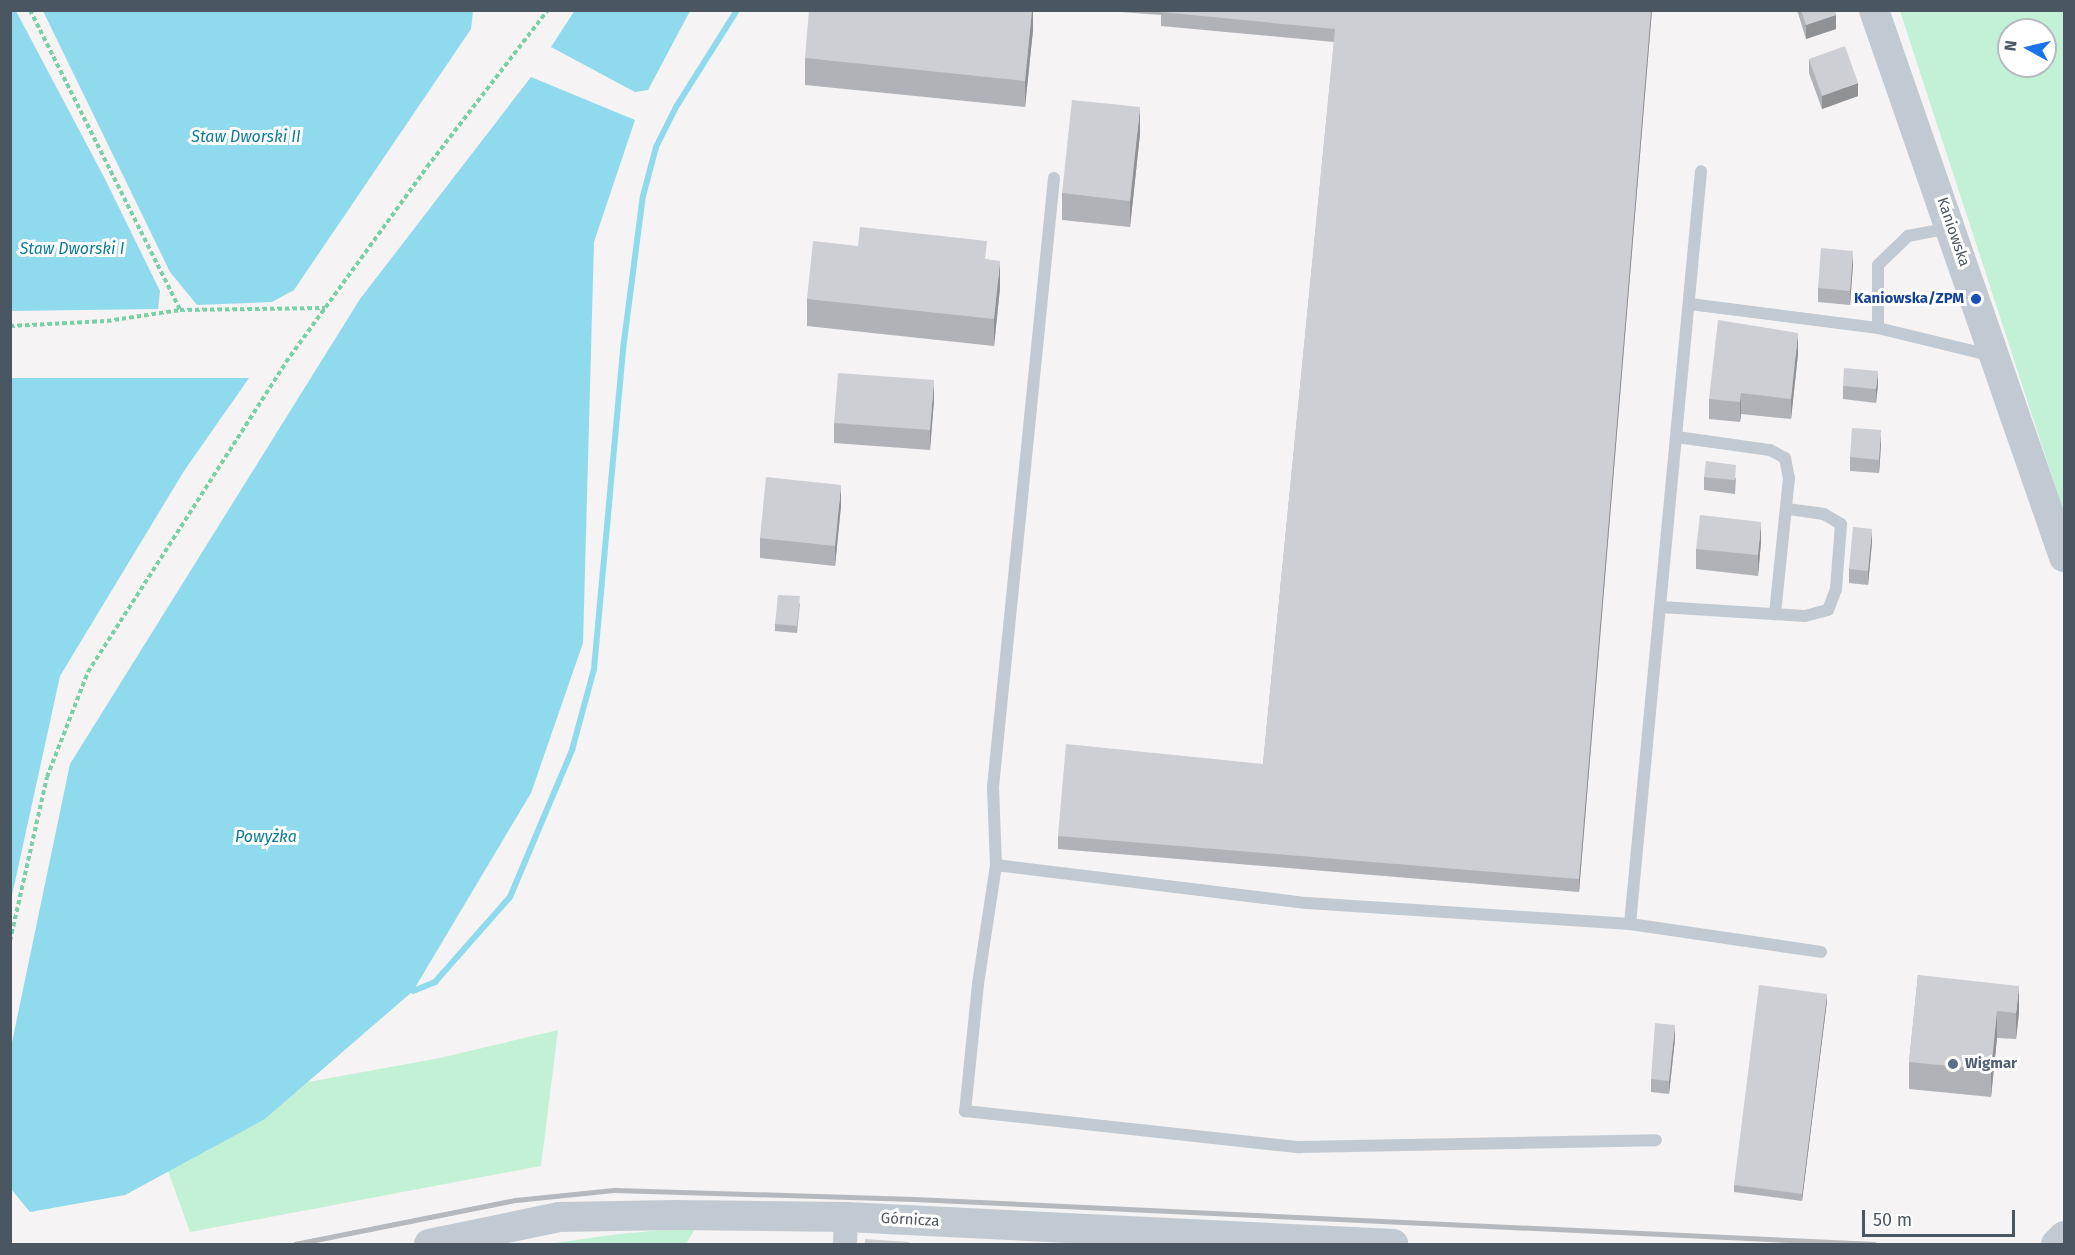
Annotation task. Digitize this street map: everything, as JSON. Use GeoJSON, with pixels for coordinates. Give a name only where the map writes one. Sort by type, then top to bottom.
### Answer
{"type":"FeatureCollection","features":[{"type":"Feature","properties":{"kind":"street","name":"Kaniowska"},"geometry":{"type":"LineString","coordinates":[[1874,10],[1997,357],[2064,557]]}},
{"type":"Feature","properties":{"kind":"street","name":"Górnicza"},"geometry":{"type":"LineString","coordinates":[[429,1245],[559,1217],[846,1231],[1393,1245]]}},
{"type":"Feature","properties":{"kind":"street"},"geometry":{"type":"LineString","coordinates":[[2056,1245],[2064,1236]]}},
{"type":"Feature","properties":{"kind":"lane"},"geometry":{"type":"LineString","coordinates":[[1630,924],[1701,171]]}},
{"type":"Feature","properties":{"kind":"lane"},"geometry":{"type":"LineString","coordinates":[[1054,178],[993,787],[996,865],[978,984],[965,1111],[1299,1147],[1656,1140]]}},
{"type":"Feature","properties":{"kind":"lane"},"geometry":{"type":"LineString","coordinates":[[1878,328],[1878,264],[1908,236],[1951,227]]}},
{"type":"Feature","properties":{"kind":"lane"},"geometry":{"type":"LineString","coordinates":[[1690,304],[1878,328],[1997,357]]}},
{"type":"Feature","properties":{"kind":"lane"},"geometry":{"type":"LineString","coordinates":[[1677,437],[1770,450],[1785,458],[1789,478],[1775,614]]}},
{"type":"Feature","properties":{"kind":"lane"},"geometry":{"type":"LineString","coordinates":[[1661,607],[1804,616],[1828,610],[1836,589],[1841,524],[1824,514],[1787,509]]}},
{"type":"Feature","properties":{"kind":"lane"},"geometry":{"type":"LineString","coordinates":[[996,865],[1307,903],[1630,924],[1821,952]]}},
{"type":"Feature","properties":{"kind":"path"},"geometry":{"type":"LineString","coordinates":[[30,10],[180,310]]}},
{"type":"Feature","properties":{"kind":"path"},"geometry":{"type":"LineString","coordinates":[[10,941],[47,777],[88,672],[286,362],[427,167],[548,10]]}},
{"type":"Feature","properties":{"kind":"path"},"geometry":{"type":"LineString","coordinates":[[10,326],[107,321],[180,310],[326,308]]}},
{"type":"Feature","properties":{"kind":"green space"},"geometry":{"type":"Polygon","coordinates":[[[1900,11],[2064,11],[2064,513],[1900,11]]]}},
{"type":"Feature","properties":{"kind":"green space"},"geometry":{"type":"Polygon","coordinates":[[[558,1030],[541,1166],[190,1232],[168,1171],[265,1119],[308,1082],[440,1058],[558,1030]]]}},
{"type":"Feature","properties":{"kind":"green space"},"geometry":{"type":"Polygon","coordinates":[[[696,1227],[686,1244],[547,1244],[619,1234],[696,1227]]]}},
{"type":"Feature","properties":{"kind":"water"},"geometry":{"type":"Polygon","coordinates":[[[575,10],[690,11],[648,90],[635,92],[551,47],[575,10]]]}},
{"type":"Feature","properties":{"kind":"water","name":"Staw Dworski I"},"geometry":{"type":"Polygon","coordinates":[[[10,11],[16,11],[105,179],[160,291],[158,309],[11,311],[10,11]]]}},
{"type":"Feature","properties":{"kind":"water","name":"Staw Dworski II"},"geometry":{"type":"Polygon","coordinates":[[[43,11],[473,11],[471,29],[294,290],[272,302],[197,305],[170,272],[43,11]]]}},
{"type":"Feature","properties":{"kind":"water","name":"Powyżka"},"geometry":{"type":"Polygon","coordinates":[[[531,77],[635,120],[594,242],[583,643],[531,793],[413,991],[265,1119],[125,1195],[30,1212],[11,1189],[11,1047],[70,764],[360,299],[531,77]]]}},
{"type":"Feature","properties":{"kind":"water"},"geometry":{"type":"Polygon","coordinates":[[[11,378],[249,378],[184,471],[60,676],[11,900],[11,378]]]}},
{"type":"Feature","properties":{"kind":"building"},"geometry":{"type":"Polygon","coordinates":[[[809,10],[1032,10],[1025,81],[805,58],[809,10]]]}},
{"type":"Feature","properties":{"kind":"building"},"geometry":{"type":"Polygon","coordinates":[[[1161,10],[1651,10],[1579,879],[1058,836],[1066,744],[1263,764],[1335,29],[1161,12],[1161,10]]]}},
{"type":"Feature","properties":{"kind":"building"},"geometry":{"type":"Polygon","coordinates":[[[1801,10],[1835,10],[1836,15],[1806,25],[1801,10]]]}},
{"type":"Feature","properties":{"kind":"building"},"geometry":{"type":"Polygon","coordinates":[[[1845,46],[1858,83],[1822,96],[1809,59],[1845,46]]]}},
{"type":"Feature","properties":{"kind":"building"},"geometry":{"type":"Polygon","coordinates":[[[1072,100],[1140,107],[1130,201],[1062,193],[1072,100]]]}},
{"type":"Feature","properties":{"kind":"building"},"geometry":{"type":"Polygon","coordinates":[[[860,227],[987,241],[985,259],[1000,261],[994,319],[807,299],[813,241],[858,246],[860,227]]]}},
{"type":"Feature","properties":{"kind":"building"},"geometry":{"type":"Polygon","coordinates":[[[1821,248],[1853,251],[1850,291],[1818,288],[1821,248]]]}},
{"type":"Feature","properties":{"kind":"building"},"geometry":{"type":"Polygon","coordinates":[[[1718,320],[1798,333],[1791,399],[1741,393],[1740,402],[1709,399],[1718,320]]]}},
{"type":"Feature","properties":{"kind":"building"},"geometry":{"type":"Polygon","coordinates":[[[1844,368],[1878,371],[1876,389],[1843,386],[1844,368]]]}},
{"type":"Feature","properties":{"kind":"building"},"geometry":{"type":"Polygon","coordinates":[[[838,373],[934,380],[930,430],[834,423],[838,373]]]}},
{"type":"Feature","properties":{"kind":"building"},"geometry":{"type":"Polygon","coordinates":[[[1852,428],[1881,430],[1879,460],[1850,457],[1852,428]]]}},
{"type":"Feature","properties":{"kind":"building"},"geometry":{"type":"Polygon","coordinates":[[[1706,461],[1736,465],[1735,480],[1704,477],[1706,461]]]}},
{"type":"Feature","properties":{"kind":"building"},"geometry":{"type":"Polygon","coordinates":[[[766,477],[841,485],[835,546],[760,538],[766,477]]]}},
{"type":"Feature","properties":{"kind":"building"},"geometry":{"type":"Polygon","coordinates":[[[1700,515],[1761,522],[1758,555],[1696,549],[1700,515]]]}},
{"type":"Feature","properties":{"kind":"building"},"geometry":{"type":"Polygon","coordinates":[[[1853,527],[1872,529],[1868,571],[1849,569],[1853,527]]]}},
{"type":"Feature","properties":{"kind":"building"},"geometry":{"type":"Polygon","coordinates":[[[778,595],[800,596],[797,626],[775,624],[778,595]]]}},
{"type":"Feature","properties":{"kind":"building","name":"Wigmar"},"geometry":{"type":"Polygon","coordinates":[[[1918,975],[2019,986],[2016,1013],[1997,1011],[1991,1070],[1909,1062],[1918,975]]]}},
{"type":"Feature","properties":{"kind":"building"},"geometry":{"type":"Polygon","coordinates":[[[1759,985],[1827,994],[1802,1194],[1734,1185],[1759,985]]]}},
{"type":"Feature","properties":{"kind":"building"},"geometry":{"type":"Polygon","coordinates":[[[1655,1023],[1675,1025],[1669,1081],[1651,1079],[1655,1023]]]}},
{"type":"Feature","properties":{"kind":"building"},"geometry":{"type":"Polygon","coordinates":[[[865,1239],[909,1242],[908,1245],[865,1245],[865,1239]]]}},
{"type":"Feature","properties":{"kind":"waterway"},"geometry":{"type":"LineString","coordinates":[[413,991],[435,982],[510,897],[572,750],[594,669],[623,349],[643,196],[656,147],[676,107],[737,10]]}},
{"type":"Feature","properties":{"kind":"railway"},"geometry":{"type":"LineString","coordinates":[[295,1244],[516,1200],[615,1190],[914,1199],[1874,1244]]}},
{"type":"Feature","properties":{"kind":"place","name":"Kaniowska/ZPM"},"geometry":{"type":"Point","coordinates":[1976,299]}},
{"type":"Feature","properties":{"kind":"place","name":"Wigmar"},"geometry":{"type":"Point","coordinates":[1953,1064]}}]}
